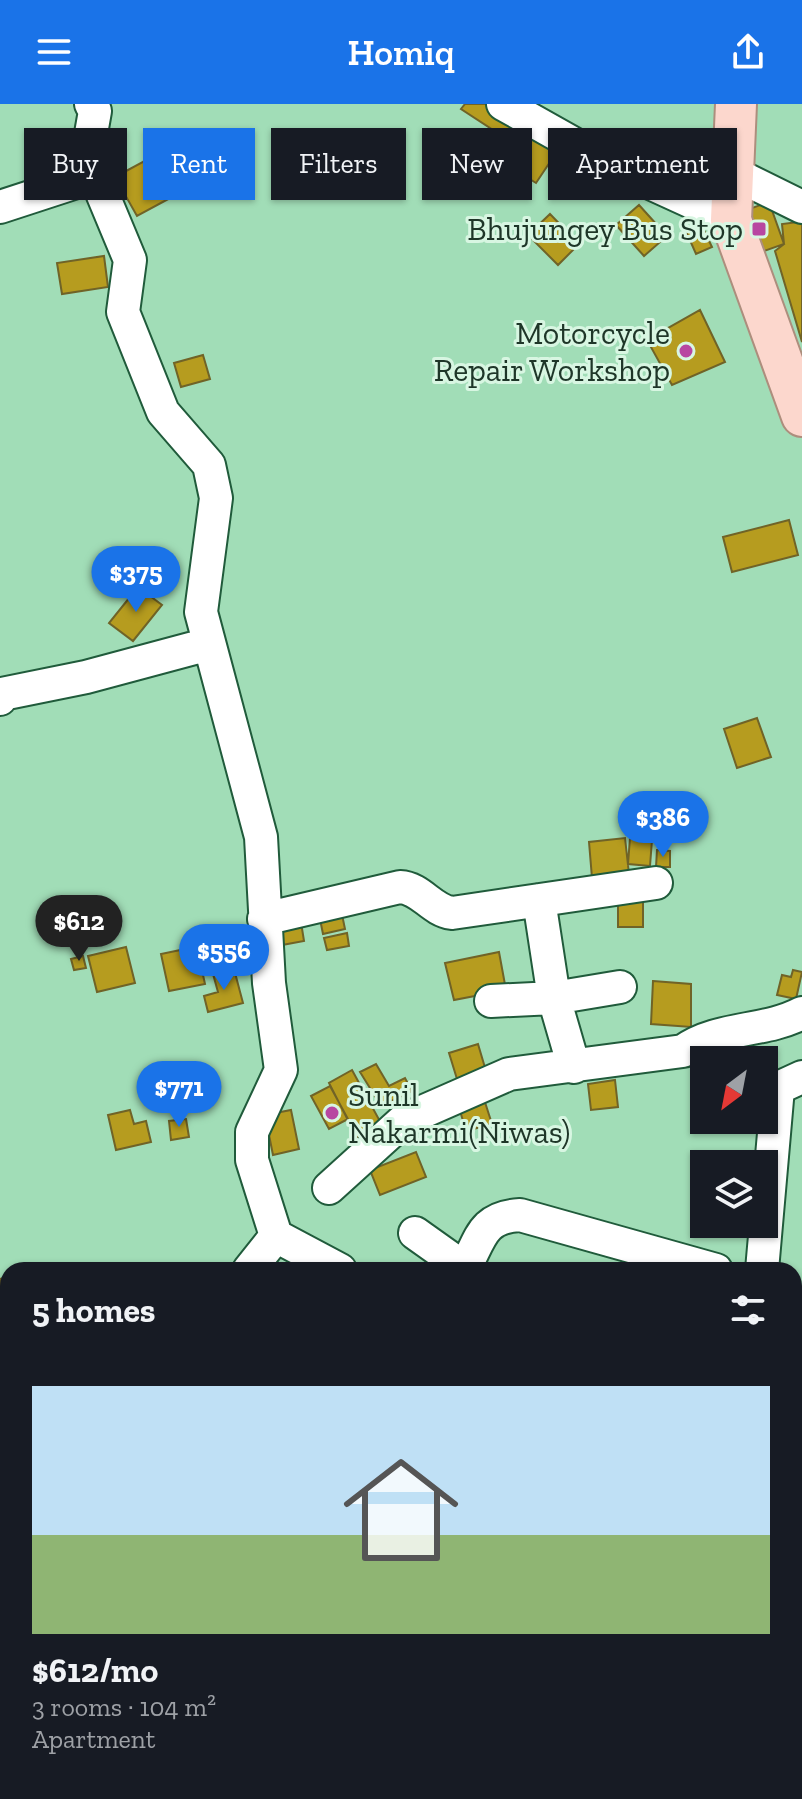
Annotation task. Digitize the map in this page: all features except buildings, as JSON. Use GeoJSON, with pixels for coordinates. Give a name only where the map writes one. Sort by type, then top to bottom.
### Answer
{"type":"FeatureCollection","features":[{"type":"Feature","properties":{"kind":"main road"},"geometry":{"type":"LineString","coordinates":[[734,128],[736,104]]}},
{"type":"Feature","properties":{"kind":"main road"},"geometry":{"type":"LineString","coordinates":[[731,200],[731,220],[802,416]]}},
{"type":"Feature","properties":{"kind":"street"},"geometry":{"type":"LineString","coordinates":[[91,104],[95,111],[92,128]]}},
{"type":"Feature","properties":{"kind":"street"},"geometry":{"type":"LineString","coordinates":[[503,104],[615,167],[731,220]]}},
{"type":"Feature","properties":{"kind":"street"},"geometry":{"type":"LineString","coordinates":[[737,175],[802,207]]}},
{"type":"Feature","properties":{"kind":"street"},"geometry":{"type":"LineString","coordinates":[[0,207],[24,199]]}},
{"type":"Feature","properties":{"kind":"street"},"geometry":{"type":"LineString","coordinates":[[105,200],[130,260],[123,312],[163,412],[209,465],[216,498],[201,612],[261,837],[264,919],[281,1070],[252,1132],[252,1160],[276,1236],[325,1262]]}},
{"type":"Feature","properties":{"kind":"street"},"geometry":{"type":"LineString","coordinates":[[0,699],[2,694],[86,677],[209,644]]}},
{"type":"Feature","properties":{"kind":"street"},"geometry":{"type":"LineString","coordinates":[[264,919],[400,887],[410,887],[439,911],[452,913],[656,883]]}},
{"type":"Feature","properties":{"kind":"street"},"geometry":{"type":"LineString","coordinates":[[539,900],[554,998],[574,1067]]}},
{"type":"Feature","properties":{"kind":"street"},"geometry":{"type":"LineString","coordinates":[[491,1001],[554,998],[620,987]]}},
{"type":"Feature","properties":{"kind":"street"},"geometry":{"type":"LineString","coordinates":[[329,1188],[404,1120],[509,1074],[683,1051],[701,1038],[780,1025],[802,1013]]}},
{"type":"Feature","properties":{"kind":"street"},"geometry":{"type":"LineString","coordinates":[[763,1262],[778,1088],[802,1077]]}},
{"type":"Feature","properties":{"kind":"street"},"geometry":{"type":"LineString","coordinates":[[469,1262],[489,1222],[499,1216],[520,1215],[687,1262]]}},
{"type":"Feature","properties":{"kind":"street"},"geometry":{"type":"LineString","coordinates":[[415,1233],[456,1262]]}},
{"type":"Feature","properties":{"kind":"street"},"geometry":{"type":"LineString","coordinates":[[255,1262],[276,1236]]}},
{"type":"Feature","properties":{"kind":"place","name":"Bhujungey Bus Stop"},"geometry":{"type":"Point","coordinates":[759,229]}},
{"type":"Feature","properties":{"kind":"place","name":"Motorcycle Repair Workshop"},"geometry":{"type":"Point","coordinates":[686,351]}},
{"type":"Feature","properties":{"kind":"place","name":"Sunil Nakarmi(Niwas)"},"geometry":{"type":"Point","coordinates":[332,1113]}}]}
